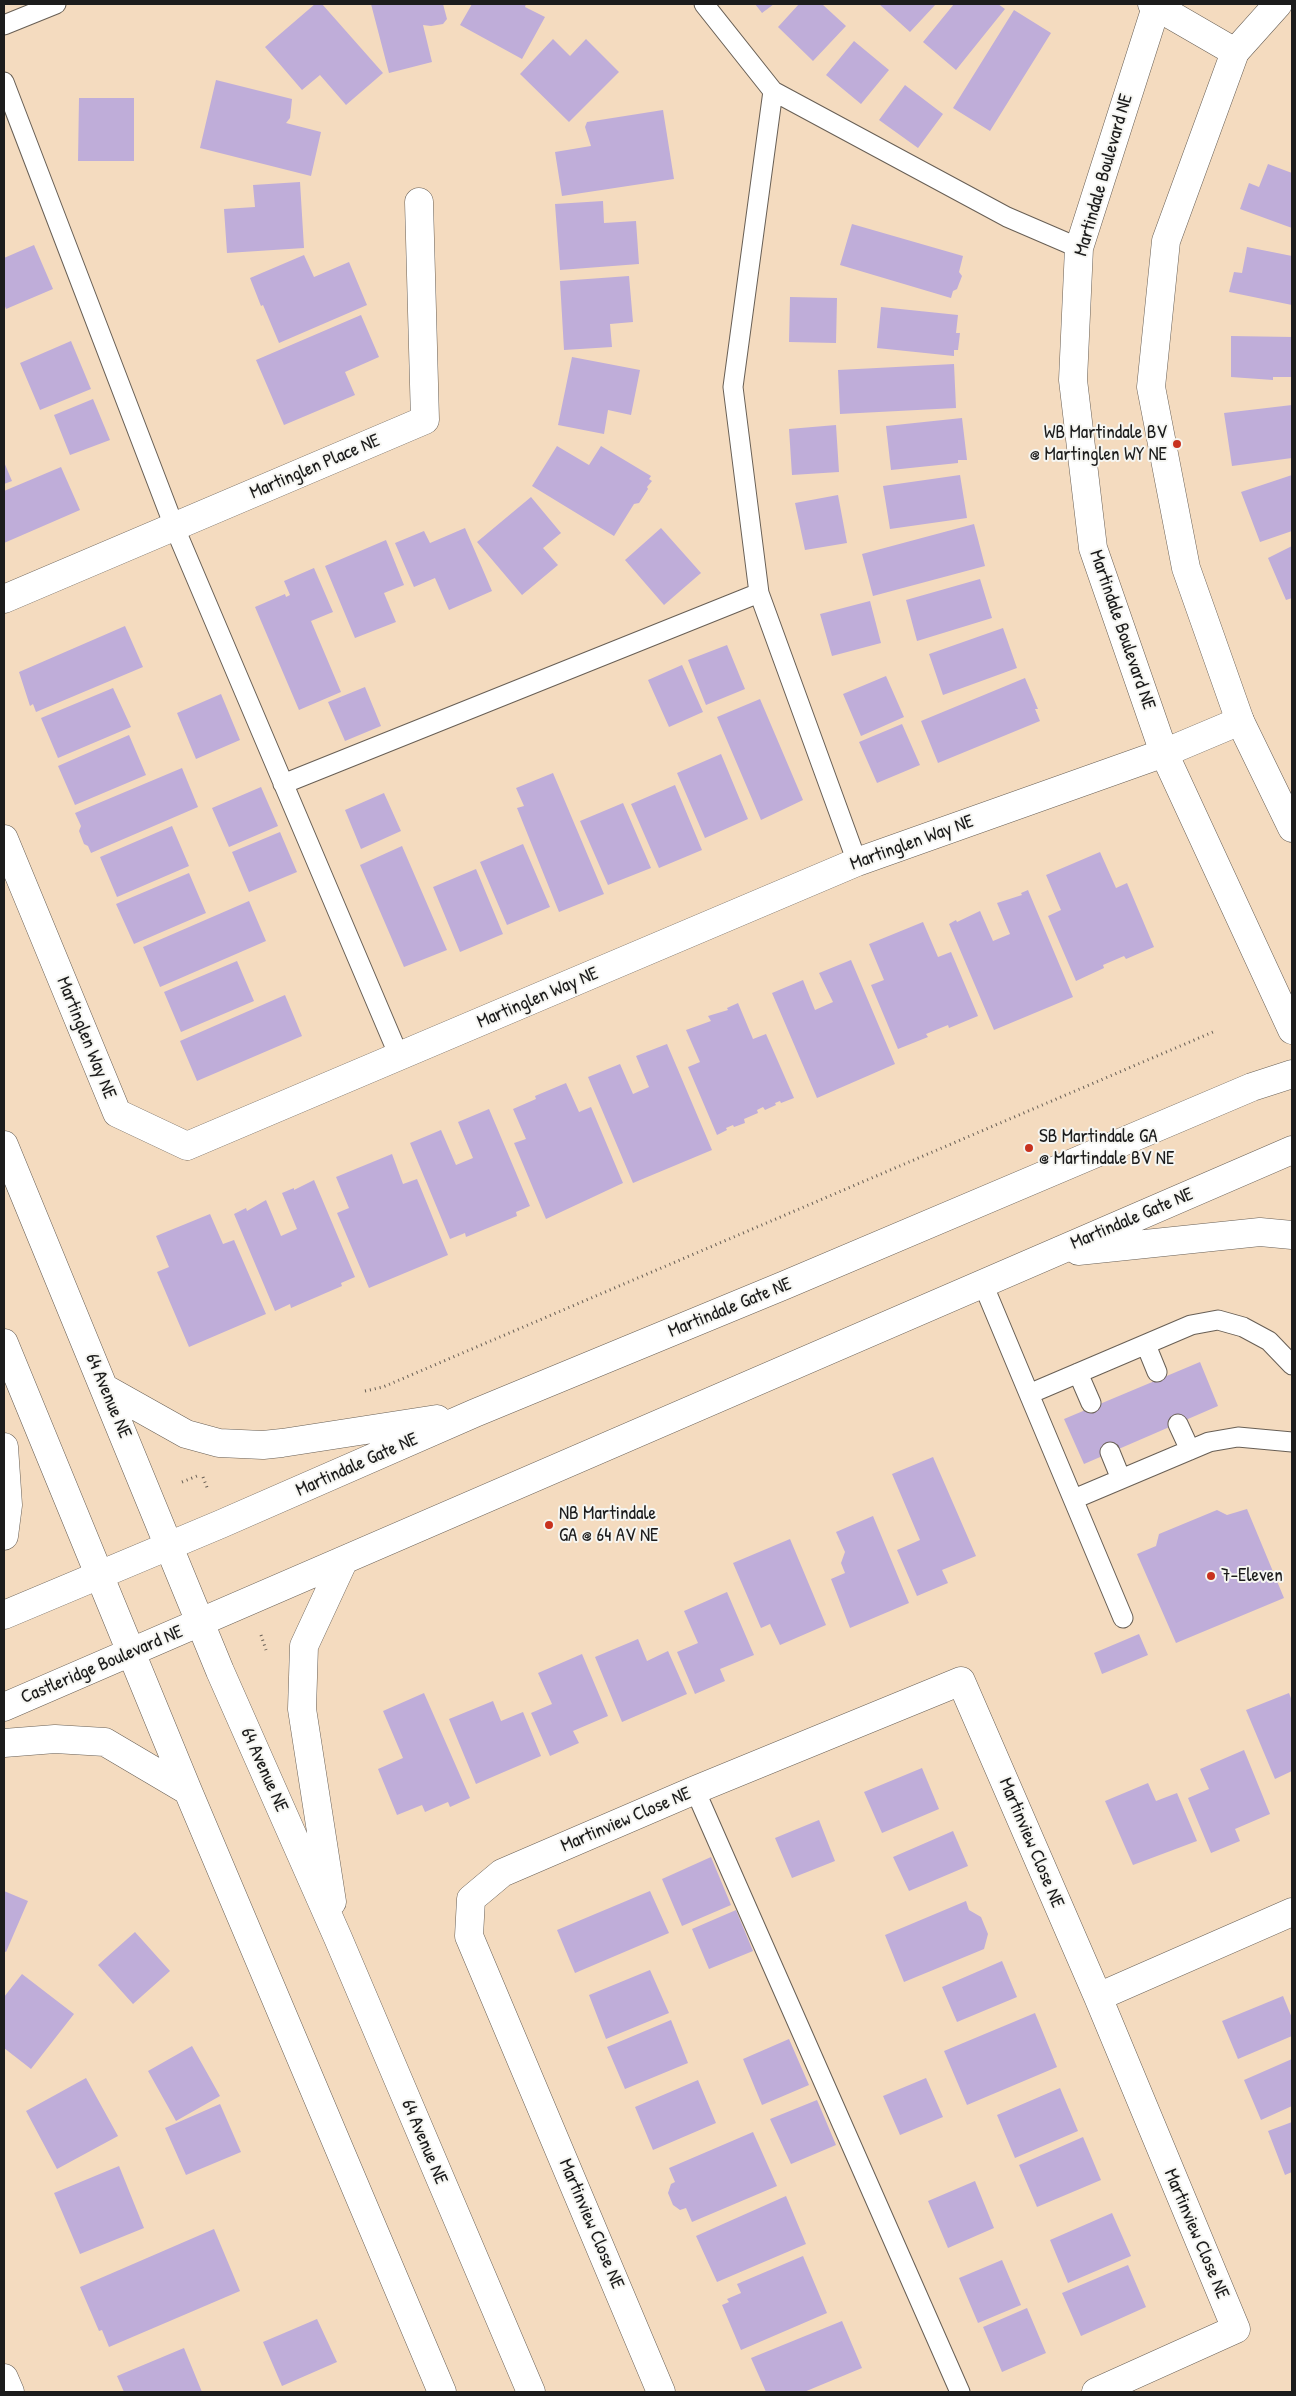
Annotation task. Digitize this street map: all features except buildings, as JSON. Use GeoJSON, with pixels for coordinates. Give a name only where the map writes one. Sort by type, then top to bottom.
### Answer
{"type":"FeatureCollection","features":[{"type":"Feature","properties":{"kind":"street"},"geometry":{"type":"LineString","coordinates":[[1278,4],[1235,52],[1166,241],[1151,387],[1186,568],[1240,721],[1292,828]]}},
{"type":"Feature","properties":{"kind":"street"},"geometry":{"type":"LineString","coordinates":[[1156,5],[1235,52]]}},
{"type":"Feature","properties":{"kind":"street","name":"Martindale Boulevard NE"},"geometry":{"type":"LineString","coordinates":[[1156,5],[1079,248],[1073,380],[1093,548],[1164,753],[1292,1030]]}},
{"type":"Feature","properties":{"kind":"street","name":"Martinglen Place NE"},"geometry":{"type":"LineString","coordinates":[[4,599],[426,420],[419,202]]}},
{"type":"Feature","properties":{"kind":"street","name":"Martinglen Way NE"},"geometry":{"type":"LineString","coordinates":[[4,839],[117,1114],[187,1146],[858,862],[1164,753],[1240,721]]}},
{"type":"Feature","properties":{"kind":"street","name":"Martindale Gate NE"},"geometry":{"type":"LineString","coordinates":[[169,1546],[474,1413],[785,1285],[1252,1087],[1292,1074]]}},
{"type":"Feature","properties":{"kind":"street","name":"64 Avenue NE"},"geometry":{"type":"LineString","coordinates":[[4,1145],[201,1623],[338,1938],[531,2392]]}},
{"type":"Feature","properties":{"kind":"street","name":"Martindale Gate NE"},"geometry":{"type":"LineString","coordinates":[[201,1623],[1292,1150]]}},
{"type":"Feature","properties":{"kind":"street"},"geometry":{"type":"LineString","coordinates":[[1049,1254],[1260,1232],[1292,1235]]}},
{"type":"Feature","properties":{"kind":"street"},"geometry":{"type":"LineString","coordinates":[[4,1343],[188,1792],[442,2392]]}},
{"type":"Feature","properties":{"kind":"street"},"geometry":{"type":"LineString","coordinates":[[104,1388],[186,1434],[228,1443],[263,1445],[282,1443],[474,1413]]}},
{"type":"Feature","properties":{"kind":"street"},"geometry":{"type":"LineString","coordinates":[[4,1447],[8,1505],[4,1536]]}},
{"type":"Feature","properties":{"kind":"street"},"geometry":{"type":"LineString","coordinates":[[4,1615],[169,1546]]}},
{"type":"Feature","properties":{"kind":"street"},"geometry":{"type":"LineString","coordinates":[[338,1938],[302,1709],[304,1646],[343,1562]]}},
{"type":"Feature","properties":{"kind":"street","name":"Castleridge Boulevard NE"},"geometry":{"type":"LineString","coordinates":[[4,1707],[201,1623]]}},
{"type":"Feature","properties":{"kind":"street","name":"Martinview Close NE"},"geometry":{"type":"LineString","coordinates":[[661,2392],[469,1936],[470,1899],[502,1873],[695,1790],[961,1680],[1098,1996],[1236,2329],[1096,2392]]}},
{"type":"Feature","properties":{"kind":"street"},"geometry":{"type":"LineString","coordinates":[[4,1743],[55,1739],[106,1742],[188,1792]]}},
{"type":"Feature","properties":{"kind":"street"},"geometry":{"type":"LineString","coordinates":[[1098,1996],[1292,1912]]}},
{"type":"Feature","properties":{"kind":"street"},"geometry":{"type":"LineString","coordinates":[[4,2378],[10,2392]]}},
{"type":"Feature","properties":{"kind":"lane"},"geometry":{"type":"LineString","coordinates":[[4,25],[56,4]]}},
{"type":"Feature","properties":{"kind":"lane"},"geometry":{"type":"LineString","coordinates":[[704,4],[773,91],[1020,224],[1079,248]]}},
{"type":"Feature","properties":{"kind":"lane"},"geometry":{"type":"LineString","coordinates":[[4,82],[174,526],[399,1056]]}},
{"type":"Feature","properties":{"kind":"lane"},"geometry":{"type":"LineString","coordinates":[[773,91],[733,387],[758,593],[858,862]]}},
{"type":"Feature","properties":{"kind":"lane"},"geometry":{"type":"LineString","coordinates":[[283,784],[758,593]]}},
{"type":"Feature","properties":{"kind":"lane"},"geometry":{"type":"LineString","coordinates":[[983,1284],[1123,1618]]}},
{"type":"Feature","properties":{"kind":"lane"},"geometry":{"type":"LineString","coordinates":[[1029,1394],[1191,1324],[1218,1320],[1243,1327],[1270,1341],[1292,1365]]}},
{"type":"Feature","properties":{"kind":"lane"},"geometry":{"type":"LineString","coordinates":[[1146,1345],[1157,1372]]}},
{"type":"Feature","properties":{"kind":"lane"},"geometry":{"type":"LineString","coordinates":[[1078,1374],[1091,1403]]}},
{"type":"Feature","properties":{"kind":"lane"},"geometry":{"type":"LineString","coordinates":[[1178,1424],[1190,1450]]}},
{"type":"Feature","properties":{"kind":"lane"},"geometry":{"type":"LineString","coordinates":[[1074,1499],[1209,1442],[1238,1437],[1292,1442]]}},
{"type":"Feature","properties":{"kind":"lane"},"geometry":{"type":"LineString","coordinates":[[1110,1452],[1121,1479]]}},
{"type":"Feature","properties":{"kind":"lane"},"geometry":{"type":"LineString","coordinates":[[695,1790],[960,2392]]}},
{"type":"Feature","properties":{"kind":"path"},"geometry":{"type":"LineString","coordinates":[[364,1391],[383,1388],[1214,1032]]}},
{"type":"Feature","properties":{"kind":"path"},"geometry":{"type":"LineString","coordinates":[[182,1482],[202,1474],[208,1490]]}},
{"type":"Feature","properties":{"kind":"path"},"geometry":{"type":"LineString","coordinates":[[260,1632],[267,1655]]}},
{"type":"Feature","properties":{"kind":"place","name":"WB Martindale BV @ Martinglen WY NE"},"geometry":{"type":"Point","coordinates":[1177,444]}},
{"type":"Feature","properties":{"kind":"place","name":"SB Martindale GA @ Martindale BV NE"},"geometry":{"type":"Point","coordinates":[1029,1148]}},
{"type":"Feature","properties":{"kind":"place","name":"NB Martindale GA @ 64 AV NE"},"geometry":{"type":"Point","coordinates":[549,1525]}},
{"type":"Feature","properties":{"kind":"place","name":"7-Eleven"},"geometry":{"type":"Point","coordinates":[1211,1576]}}]}
